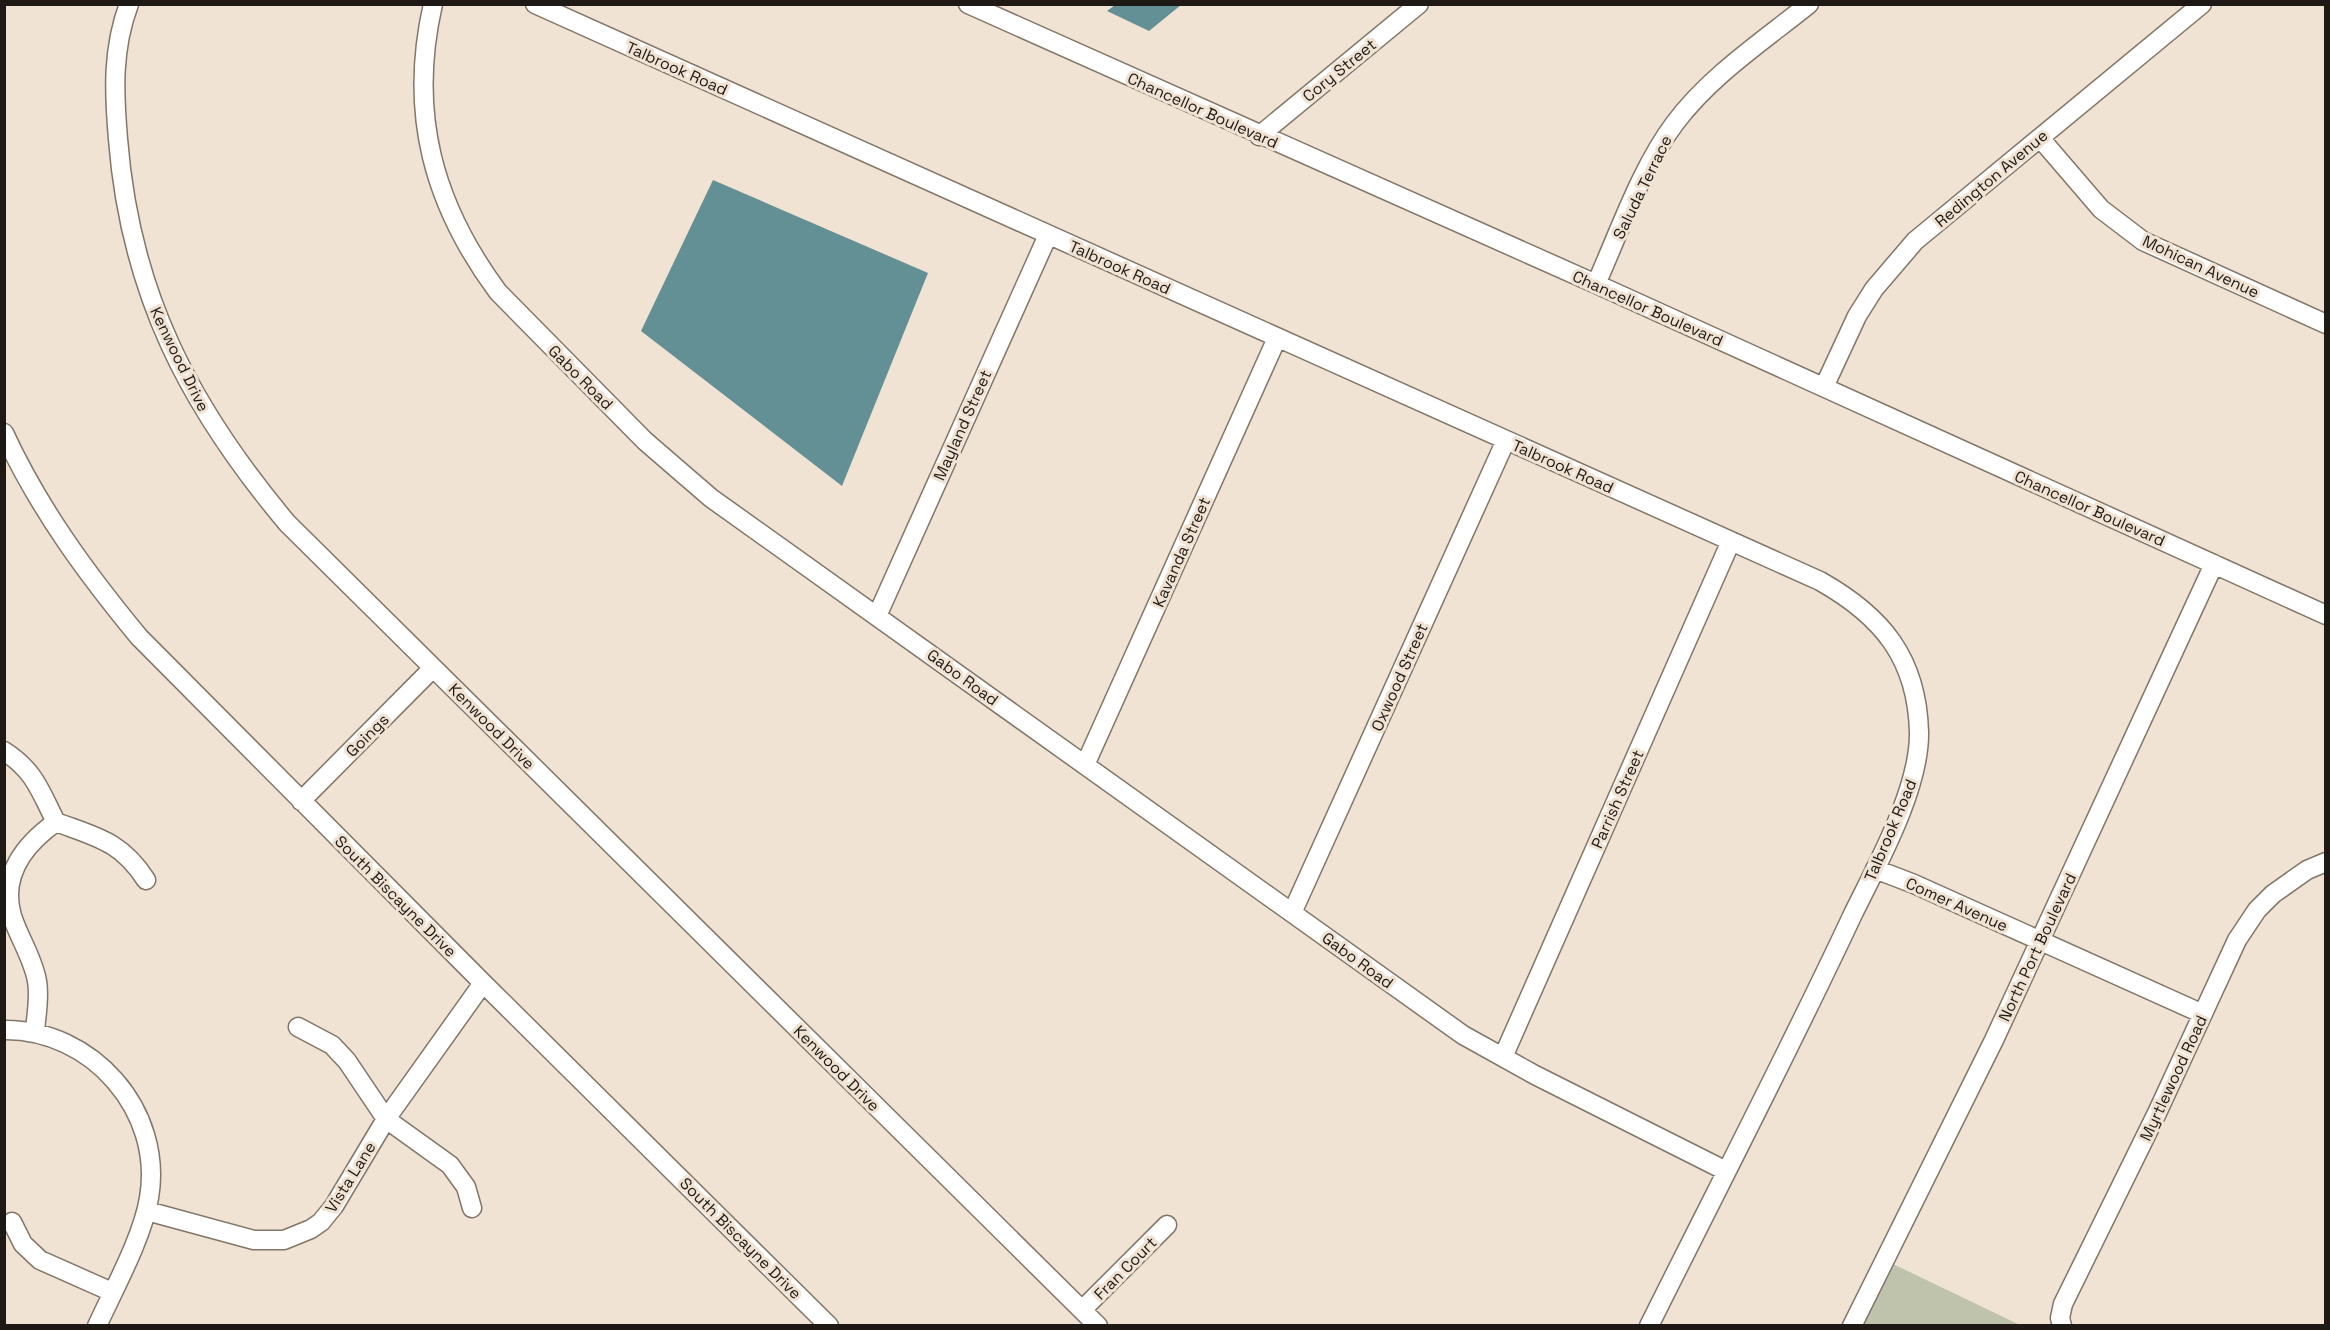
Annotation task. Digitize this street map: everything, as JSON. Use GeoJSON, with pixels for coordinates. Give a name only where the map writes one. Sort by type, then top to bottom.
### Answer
{"type":"FeatureCollection","features":[{"type":"Feature","properties":{"kind":"street","name":"Kenwood Drive"},"geometry":{"type":"LineString","coordinates":[[129,4],[120,32],[114,70],[114,90],[120,171],[133,237],[150,296],[168,342],[207,416],[242,469],[287,523],[1098,1326]]}},
{"type":"Feature","properties":{"kind":"street","name":"Gabo Road"},"geometry":{"type":"LineString","coordinates":[[433,4],[426,37],[423,76],[424,116],[431,154],[454,222],[478,266],[515,310],[671,466],[711,498],[1463,1035],[1726,1171]]}},
{"type":"Feature","properties":{"kind":"street","name":"Talbrook Road"},"geometry":{"type":"LineString","coordinates":[[535,4],[1820,581],[1849,597],[1868,612],[1883,629],[1904,663],[1913,686],[1918,711],[1917,757],[1906,798],[1831,963],[1649,1326]]}},
{"type":"Feature","properties":{"kind":"street","name":"Chancellor Boulevard"},"geometry":{"type":"LineString","coordinates":[[968,4],[1259,136],[1596,284],[2325,615]]}},
{"type":"Feature","properties":{"kind":"street","name":"Cory Street"},"geometry":{"type":"LineString","coordinates":[[1259,136],[1419,4]]}},
{"type":"Feature","properties":{"kind":"street","name":"Saluda Terrace"},"geometry":{"type":"LineString","coordinates":[[1596,284],[1647,170],[1675,123],[1710,84],[1809,4]]}},
{"type":"Feature","properties":{"kind":"street","name":"Redington Avenue"},"geometry":{"type":"LineString","coordinates":[[1824,387],[1857,316],[1893,264],[1915,241],[2202,4]]}},
{"type":"Feature","properties":{"kind":"street","name":"Mohican Avenue"},"geometry":{"type":"LineString","coordinates":[[2040,138],[2101,209],[2143,241],[2325,324]]}},
{"type":"Feature","properties":{"kind":"street","name":"Mayland Street"},"geometry":{"type":"LineString","coordinates":[[877,616],[1048,235]]}},
{"type":"Feature","properties":{"kind":"street","name":"Kavanda Street"},"geometry":{"type":"LineString","coordinates":[[1085,765],[1277,338]]}},
{"type":"Feature","properties":{"kind":"street","name":"South Biscayne Drive"},"geometry":{"type":"LineString","coordinates":[[4,433],[53,524],[93,581],[139,637],[829,1326]]}},
{"type":"Feature","properties":{"kind":"street","name":"Oxwood Street"},"geometry":{"type":"LineString","coordinates":[[1292,913],[1506,440]]}},
{"type":"Feature","properties":{"kind":"street","name":"Parrish Street"},"geometry":{"type":"LineString","coordinates":[[1503,1057],[1731,541]]}},
{"type":"Feature","properties":{"kind":"street","name":"North Port Boulevard"},"geometry":{"type":"LineString","coordinates":[[1852,1326],[1994,1040],[2214,564]]}},
{"type":"Feature","properties":{"kind":"street","name":"Goings"},"geometry":{"type":"LineString","coordinates":[[301,801],[433,668]]}},
{"type":"Feature","properties":{"kind":"street"},"geometry":{"type":"LineString","coordinates":[[4,752],[30,772],[56,822],[114,845],[137,865],[146,880]]}},
{"type":"Feature","properties":{"kind":"street"},"geometry":{"type":"LineString","coordinates":[[34,1032],[37,981],[12,916],[10,888],[22,853],[39,834],[56,822]]}},
{"type":"Feature","properties":{"kind":"street","name":"Myrtlewood Road"},"geometry":{"type":"LineString","coordinates":[[2062,1326],[2060,1318],[2063,1304],[2157,1113],[2237,940],[2257,910],[2290,880],[2325,862]]}},
{"type":"Feature","properties":{"kind":"street","name":"Comer Avenue"},"geometry":{"type":"LineString","coordinates":[[1875,868],[2203,1014]]}},
{"type":"Feature","properties":{"kind":"street","name":"Vista Lane"},"geometry":{"type":"LineString","coordinates":[[147,1211],[254,1240],[275,1242],[293,1238],[311,1229],[328,1214],[386,1119],[483,983]]}},
{"type":"Feature","properties":{"kind":"street"},"geometry":{"type":"LineString","coordinates":[[298,1027],[324,1039],[340,1052],[386,1119],[450,1165],[466,1186],[472,1208]]}},
{"type":"Feature","properties":{"kind":"street"},"geometry":{"type":"LineString","coordinates":[[4,1030],[34,1032],[61,1040],[86,1054],[108,1072],[127,1094],[140,1120],[150,1153],[151,1180],[147,1211],[98,1326]]}},
{"type":"Feature","properties":{"kind":"street"},"geometry":{"type":"LineString","coordinates":[[12,1222],[23,1244],[40,1260],[112,1292]]}},
{"type":"Feature","properties":{"kind":"street","name":"Fran Court"},"geometry":{"type":"LineString","coordinates":[[1082,1310],[1167,1226]]}},
{"type":"Feature","properties":{"kind":"green space"},"geometry":{"type":"Polygon","coordinates":[[[1893,1264],[2020,1325],[1862,1326],[1893,1264]]]}},
{"type":"Feature","properties":{"kind":"water"},"geometry":{"type":"Polygon","coordinates":[[[1115,5],[1181,5],[1149,31],[1107,11],[1115,5]]]}},
{"type":"Feature","properties":{"kind":"water"},"geometry":{"type":"Polygon","coordinates":[[[713,180],[928,273],[842,486],[641,331],[713,180]]]}}]}
